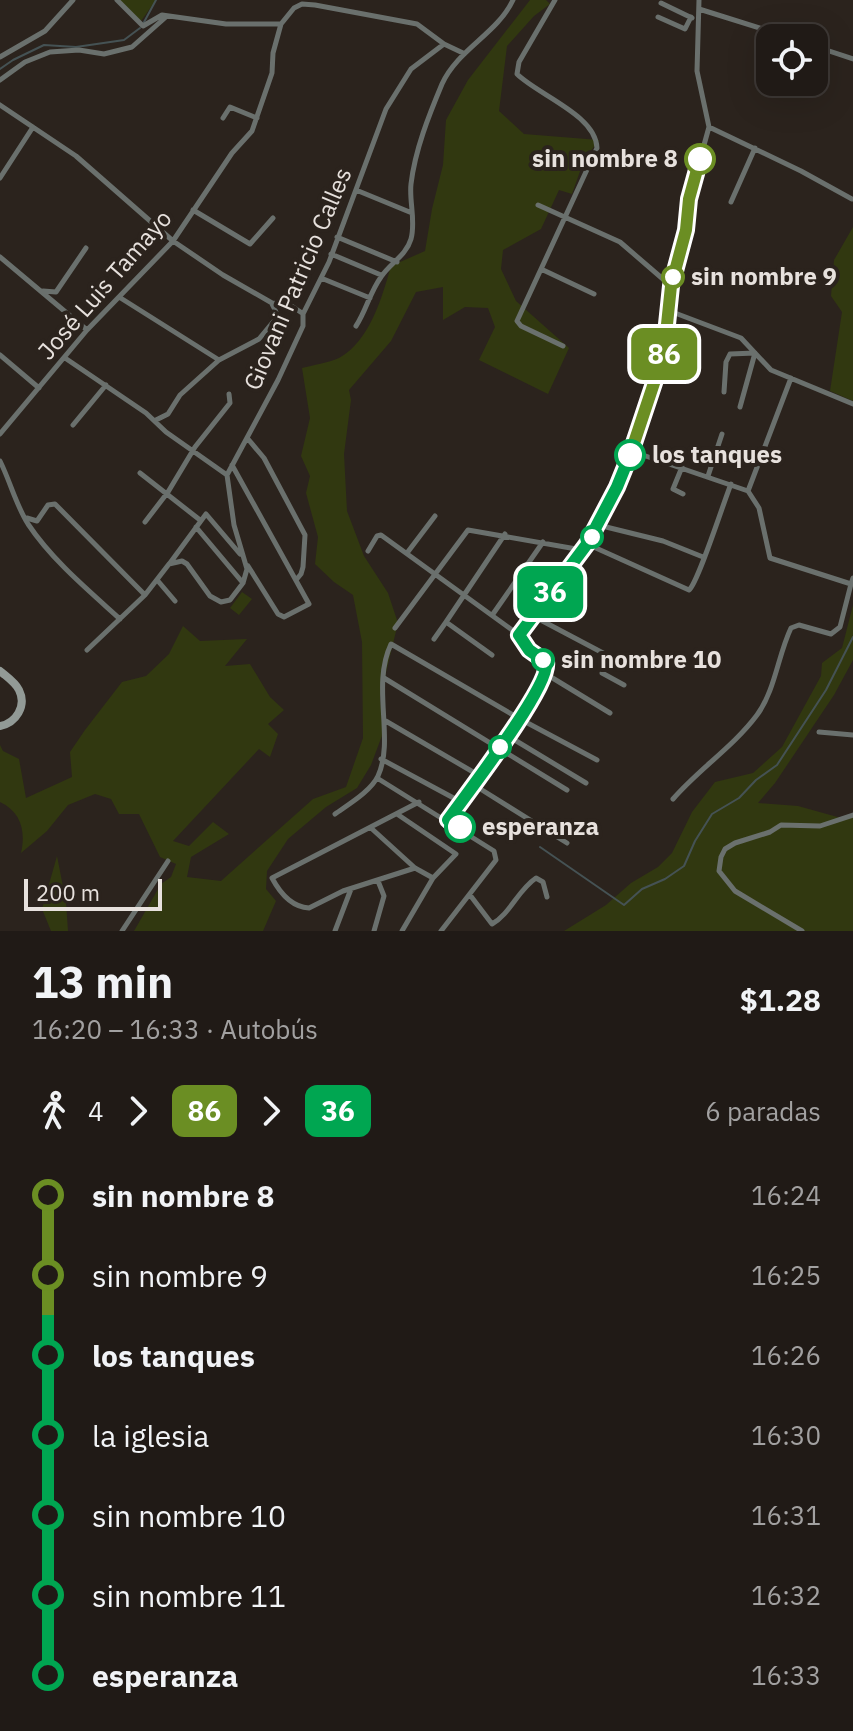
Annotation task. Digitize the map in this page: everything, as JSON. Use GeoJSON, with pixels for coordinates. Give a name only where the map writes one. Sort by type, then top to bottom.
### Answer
{"type":"FeatureCollection","features":[{"type":"Feature","properties":{"kind":"street"},"geometry":{"type":"LineString","coordinates":[[0,57],[45,31],[73,0]]}},
{"type":"Feature","properties":{"kind":"street"},"geometry":{"type":"LineString","coordinates":[[117,0],[142,26],[160,15],[226,24],[281,24],[294,8],[302,4],[315,5],[417,24],[444,44],[463,53]]}},
{"type":"Feature","properties":{"kind":"street"},"geometry":{"type":"LineString","coordinates":[[356,326],[381,275],[397,262],[411,239],[410,187],[415,161],[447,73],[463,53],[499,22],[513,0]]}},
{"type":"Feature","properties":{"kind":"street"},"geometry":{"type":"LineString","coordinates":[[555,0],[516,68],[520,77],[585,122],[597,140],[597,148],[517,321],[521,326],[563,346]]}},
{"type":"Feature","properties":{"kind":"street"},"geometry":{"type":"LineString","coordinates":[[519,635],[598,525],[631,451],[664,353],[671,286],[686,230],[689,199],[709,127],[697,71],[699,0]]}},
{"type":"Feature","properties":{"kind":"street"},"geometry":{"type":"LineString","coordinates":[[661,3],[698,21]]}},
{"type":"Feature","properties":{"kind":"street"},"geometry":{"type":"LineString","coordinates":[[699,9],[756,27]]}},
{"type":"Feature","properties":{"kind":"street"},"geometry":{"type":"LineString","coordinates":[[0,80],[25,62],[50,52],[79,50],[104,54],[132,47],[168,16]]}},
{"type":"Feature","properties":{"kind":"street"},"geometry":{"type":"LineString","coordinates":[[658,17],[685,29],[691,17]]}},
{"type":"Feature","properties":{"kind":"street","name":"José Luis Tamayo"},"geometry":{"type":"LineString","coordinates":[[0,434],[87,330],[173,241],[232,153],[248,137],[272,73],[273,53],[281,24]]}},
{"type":"Feature","properties":{"kind":"street","name":"Giovani Patricio Calles"},"geometry":{"type":"LineString","coordinates":[[227,475],[303,326],[303,314],[331,254],[378,126],[411,69],[444,44]]}},
{"type":"Feature","properties":{"kind":"street"},"geometry":{"type":"LineString","coordinates":[[828,51],[853,59]]}},
{"type":"Feature","properties":{"kind":"street"},"geometry":{"type":"LineString","coordinates":[[0,105],[76,156],[173,241],[272,303],[286,304],[303,314]]}},
{"type":"Feature","properties":{"kind":"street"},"geometry":{"type":"LineString","coordinates":[[223,118],[227,109],[232,107],[257,118]]}},
{"type":"Feature","properties":{"kind":"street"},"geometry":{"type":"LineString","coordinates":[[0,178],[33,127]]}},
{"type":"Feature","properties":{"kind":"street"},"geometry":{"type":"LineString","coordinates":[[709,127],[852,199]]}},
{"type":"Feature","properties":{"kind":"street"},"geometry":{"type":"LineString","coordinates":[[731,202],[755,148]]}},
{"type":"Feature","properties":{"kind":"street"},"geometry":{"type":"LineString","coordinates":[[356,190],[412,213]]}},
{"type":"Feature","properties":{"kind":"street"},"geometry":{"type":"LineString","coordinates":[[538,205],[620,242],[671,286]]}},
{"type":"Feature","properties":{"kind":"street"},"geometry":{"type":"LineString","coordinates":[[193,210],[250,244],[273,218]]}},
{"type":"Feature","properties":{"kind":"street"},"geometry":{"type":"LineString","coordinates":[[337,237],[397,262]]}},
{"type":"Feature","properties":{"kind":"street"},"geometry":{"type":"LineString","coordinates":[[42,291],[56,292],[86,248]]}},
{"type":"Feature","properties":{"kind":"street"},"geometry":{"type":"LineString","coordinates":[[331,254],[381,275]]}},
{"type":"Feature","properties":{"kind":"street"},"geometry":{"type":"LineString","coordinates":[[0,257],[87,330]]}},
{"type":"Feature","properties":{"kind":"street"},"geometry":{"type":"LineString","coordinates":[[541,269],[594,294]]}},
{"type":"Feature","properties":{"kind":"street"},"geometry":{"type":"LineString","coordinates":[[321,278],[370,298]]}},
{"type":"Feature","properties":{"kind":"street"},"geometry":{"type":"LineString","coordinates":[[119,297],[219,360]]}},
{"type":"Feature","properties":{"kind":"street"},"geometry":{"type":"LineString","coordinates":[[272,303],[278,316]]}},
{"type":"Feature","properties":{"kind":"street"},"geometry":{"type":"LineString","coordinates":[[156,420],[168,414],[180,395],[219,360],[259,339],[286,304]]}},
{"type":"Feature","properties":{"kind":"street"},"geometry":{"type":"LineString","coordinates":[[667,310],[741,338],[771,370],[853,404]]}},
{"type":"Feature","properties":{"kind":"street"},"geometry":{"type":"LineString","coordinates":[[724,392],[726,362],[730,354],[755,353]]}},
{"type":"Feature","properties":{"kind":"street"},"geometry":{"type":"LineString","coordinates":[[740,407],[755,353]]}},
{"type":"Feature","properties":{"kind":"street"},"geometry":{"type":"LineString","coordinates":[[0,355],[39,388]]}},
{"type":"Feature","properties":{"kind":"street"},"geometry":{"type":"LineString","coordinates":[[65,358],[156,420],[166,432],[227,475],[247,569],[243,583],[230,600],[221,602],[210,596],[187,564],[182,561],[169,564]]}},
{"type":"Feature","properties":{"kind":"street"},"geometry":{"type":"LineString","coordinates":[[748,491],[791,378]]}},
{"type":"Feature","properties":{"kind":"street"},"geometry":{"type":"LineString","coordinates":[[73,425],[106,385]]}},
{"type":"Feature","properties":{"kind":"street"},"geometry":{"type":"LineString","coordinates":[[145,522],[230,403],[229,394]]}},
{"type":"Feature","properties":{"kind":"street"},"geometry":{"type":"LineString","coordinates":[[708,476],[722,434]]}},
{"type":"Feature","properties":{"kind":"street"},"geometry":{"type":"LineString","coordinates":[[248,439],[264,458],[305,535],[303,567],[296,580]]}},
{"type":"Feature","properties":{"kind":"street"},"geometry":{"type":"LineString","coordinates":[[631,451],[748,491],[759,508],[770,558],[852,581],[840,627],[835,633],[795,625],[791,628],[759,713],[673,799]]}},
{"type":"Feature","properties":{"kind":"street"},"geometry":{"type":"LineString","coordinates":[[0,461],[22,514],[36,535],[68,571],[120,619]]}},
{"type":"Feature","properties":{"kind":"street"},"geometry":{"type":"LineString","coordinates":[[87,650],[158,581],[206,514],[242,556],[280,616],[284,617],[309,604],[232,465]]}},
{"type":"Feature","properties":{"kind":"street"},"geometry":{"type":"LineString","coordinates":[[682,467],[673,489],[683,494]]}},
{"type":"Feature","properties":{"kind":"street"},"geometry":{"type":"LineString","coordinates":[[140,473],[200,520]]}},
{"type":"Feature","properties":{"kind":"street"},"geometry":{"type":"LineString","coordinates":[[395,628],[465,532],[472,529],[585,547],[689,590],[698,577],[731,484]]}},
{"type":"Feature","properties":{"kind":"street"},"geometry":{"type":"LineString","coordinates":[[22,514],[34,522],[48,505],[55,504],[145,595]]}},
{"type":"Feature","properties":{"kind":"street"},"geometry":{"type":"LineString","coordinates":[[407,553],[435,516]]}},
{"type":"Feature","properties":{"kind":"street"},"geometry":{"type":"LineString","coordinates":[[598,525],[663,541],[703,557]]}},
{"type":"Feature","properties":{"kind":"street"},"geometry":{"type":"LineString","coordinates":[[196,527],[243,583]]}},
{"type":"Feature","properties":{"kind":"street"},"geometry":{"type":"LineString","coordinates":[[368,551],[380,534],[493,614],[519,635],[529,650],[546,662],[546,674],[520,719],[448,820]]}},
{"type":"Feature","properties":{"kind":"street"},"geometry":{"type":"LineString","coordinates":[[434,639],[505,534]]}},
{"type":"Feature","properties":{"kind":"street"},"geometry":{"type":"LineString","coordinates":[[493,614],[543,542]]}},
{"type":"Feature","properties":{"kind":"street"},"geometry":{"type":"LineString","coordinates":[[158,581],[175,601]]}},
{"type":"Feature","properties":{"kind":"street"},"geometry":{"type":"LineString","coordinates":[[533,616],[606,655],[602,673],[624,685]]}},
{"type":"Feature","properties":{"kind":"street"},"geometry":{"type":"LineString","coordinates":[[446,623],[492,655]]}},
{"type":"Feature","properties":{"kind":"street"},"geometry":{"type":"LineString","coordinates":[[335,814],[377,778],[381,759],[381,697],[386,657],[394,644],[520,719],[597,760]]}},
{"type":"Feature","properties":{"kind":"street"},"geometry":{"type":"LineString","coordinates":[[0,671],[17,687],[21,702],[14,719],[0,726]]}},
{"type":"Feature","properties":{"kind":"street"},"geometry":{"type":"LineString","coordinates":[[546,674],[610,713]]}},
{"type":"Feature","properties":{"kind":"street"},"geometry":{"type":"LineString","coordinates":[[384,678],[567,790]]}},
{"type":"Feature","properties":{"kind":"street"},"geometry":{"type":"LineString","coordinates":[[383,720],[480,776]]}},
{"type":"Feature","properties":{"kind":"street"},"geometry":{"type":"LineString","coordinates":[[819,732],[853,735]]}},
{"type":"Feature","properties":{"kind":"street"},"geometry":{"type":"LineString","coordinates":[[508,736],[586,783]]}},
{"type":"Feature","properties":{"kind":"street"},"geometry":{"type":"LineString","coordinates":[[381,759],[461,802]]}},
{"type":"Feature","properties":{"kind":"street"},"geometry":{"type":"LineString","coordinates":[[377,778],[494,851],[496,860],[441,931]]}},
{"type":"Feature","properties":{"kind":"street"},"geometry":{"type":"LineString","coordinates":[[474,785],[567,843]]}},
{"type":"Feature","properties":{"kind":"street"},"geometry":{"type":"LineString","coordinates":[[415,868],[352,888],[309,908],[294,904],[283,895],[272,878],[419,802]]}},
{"type":"Feature","properties":{"kind":"street"},"geometry":{"type":"LineString","coordinates":[[396,813],[454,851],[455,857],[433,878],[402,931]]}},
{"type":"Feature","properties":{"kind":"street"},"geometry":{"type":"LineString","coordinates":[[802,931],[727,884],[719,871],[721,857],[725,849],[735,843],[770,832],[781,825],[820,826],[853,815]]}},
{"type":"Feature","properties":{"kind":"street"},"geometry":{"type":"LineString","coordinates":[[371,828],[415,868],[433,878]]}},
{"type":"Feature","properties":{"kind":"street"},"geometry":{"type":"LineString","coordinates":[[122,931],[168,861]]}},
{"type":"Feature","properties":{"kind":"street"},"geometry":{"type":"LineString","coordinates":[[470,895],[492,924],[496,924],[536,878],[543,882],[547,897]]}},
{"type":"Feature","properties":{"kind":"street"},"geometry":{"type":"LineString","coordinates":[[374,931],[384,896],[378,881]]}},
{"type":"Feature","properties":{"kind":"street"},"geometry":{"type":"LineString","coordinates":[[335,931],[352,888]]}},
{"type":"Feature","properties":{"kind":"green space"},"geometry":{"type":"Polygon","coordinates":[[[119,0],[156,0],[141,21],[119,0]]]}},
{"type":"Feature","properties":{"kind":"green space"},"geometry":{"type":"Polygon","coordinates":[[[530,0],[546,0],[550,4],[534,16],[507,46],[499,111],[524,134],[599,140],[584,160],[572,194],[559,190],[541,229],[503,250],[501,269],[516,301],[569,348],[548,394],[479,360],[495,327],[488,308],[465,307],[443,320],[443,287],[416,292],[391,341],[349,390],[351,400],[344,454],[347,511],[364,556],[388,593],[398,623],[380,697],[383,733],[371,765],[357,788],[326,807],[288,839],[267,871],[266,889],[276,901],[263,931],[134,931],[161,884],[171,877],[176,864],[160,857],[139,814],[119,814],[111,799],[95,794],[68,805],[47,831],[21,853],[23,837],[20,823],[13,811],[0,802],[0,745],[3,751],[19,759],[26,798],[72,777],[70,752],[85,730],[122,682],[146,676],[169,654],[183,626],[200,641],[247,639],[225,666],[250,664],[270,697],[284,710],[268,724],[278,734],[270,757],[259,749],[173,841],[189,846],[213,822],[229,834],[191,857],[187,877],[221,881],[313,799],[346,787],[363,738],[362,642],[353,595],[315,564],[318,537],[306,493],[310,476],[301,456],[310,418],[302,368],[335,360],[350,350],[367,330],[391,266],[425,251],[443,165],[446,120],[468,80],[530,0]]]}},
{"type":"Feature","properties":{"kind":"green space"},"geometry":{"type":"Polygon","coordinates":[[[853,227],[853,401],[830,391],[842,312],[831,296],[834,260],[853,227]]]}},
{"type":"Feature","properties":{"kind":"green space"},"geometry":{"type":"Polygon","coordinates":[[[242,592],[252,599],[239,615],[230,608],[242,592]]]}},
{"type":"Feature","properties":{"kind":"green space"},"geometry":{"type":"Polygon","coordinates":[[[853,605],[853,660],[834,695],[758,803],[798,806],[841,818],[853,813],[853,931],[564,931],[658,867],[672,853],[692,812],[715,782],[753,773],[782,747],[821,676],[822,663],[842,648],[853,605]]]}},
{"type":"Feature","properties":{"kind":"green space"},"geometry":{"type":"Polygon","coordinates":[[[57,856],[68,931],[51,931],[42,909],[57,856]]]}},
{"type":"Feature","properties":{"kind":"waterway"},"geometry":{"type":"LineString","coordinates":[[143,24],[156,0]]}},
{"type":"Feature","properties":{"kind":"waterway"},"geometry":{"type":"LineString","coordinates":[[0,69],[44,45],[76,47],[124,40],[140,28]]}},
{"type":"Feature","properties":{"kind":"waterway"},"geometry":{"type":"LineString","coordinates":[[540,847],[624,905],[642,889],[665,879],[684,866],[712,814],[739,798],[756,780],[777,765],[826,690],[853,637]]}},
{"type":"Feature","properties":{"kind":"bus line","name":"86"},"geometry":{"type":"LineString","coordinates":[[630,455],[664,353],[671,286],[700,159]]}},
{"type":"Feature","properties":{"kind":"bus line","name":"36"},"geometry":{"type":"LineString","coordinates":[[460,827],[448,820],[520,719],[547,671],[546,662],[529,650],[519,635],[587,544],[630,455]]}},
{"type":"Feature","properties":{"kind":"place","name":"sin nombre 8"},"geometry":{"type":"Point","coordinates":[700,159]}},
{"type":"Feature","properties":{"kind":"place","name":"sin nombre 9"},"geometry":{"type":"Point","coordinates":[673,277]}},
{"type":"Feature","properties":{"kind":"place","name":"los tanques"},"geometry":{"type":"Point","coordinates":[630,455]}},
{"type":"Feature","properties":{"kind":"place","name":"sin nombre 10"},"geometry":{"type":"Point","coordinates":[543,660]}},
{"type":"Feature","properties":{"kind":"place","name":"esperanza"},"geometry":{"type":"Point","coordinates":[460,827]}}]}
